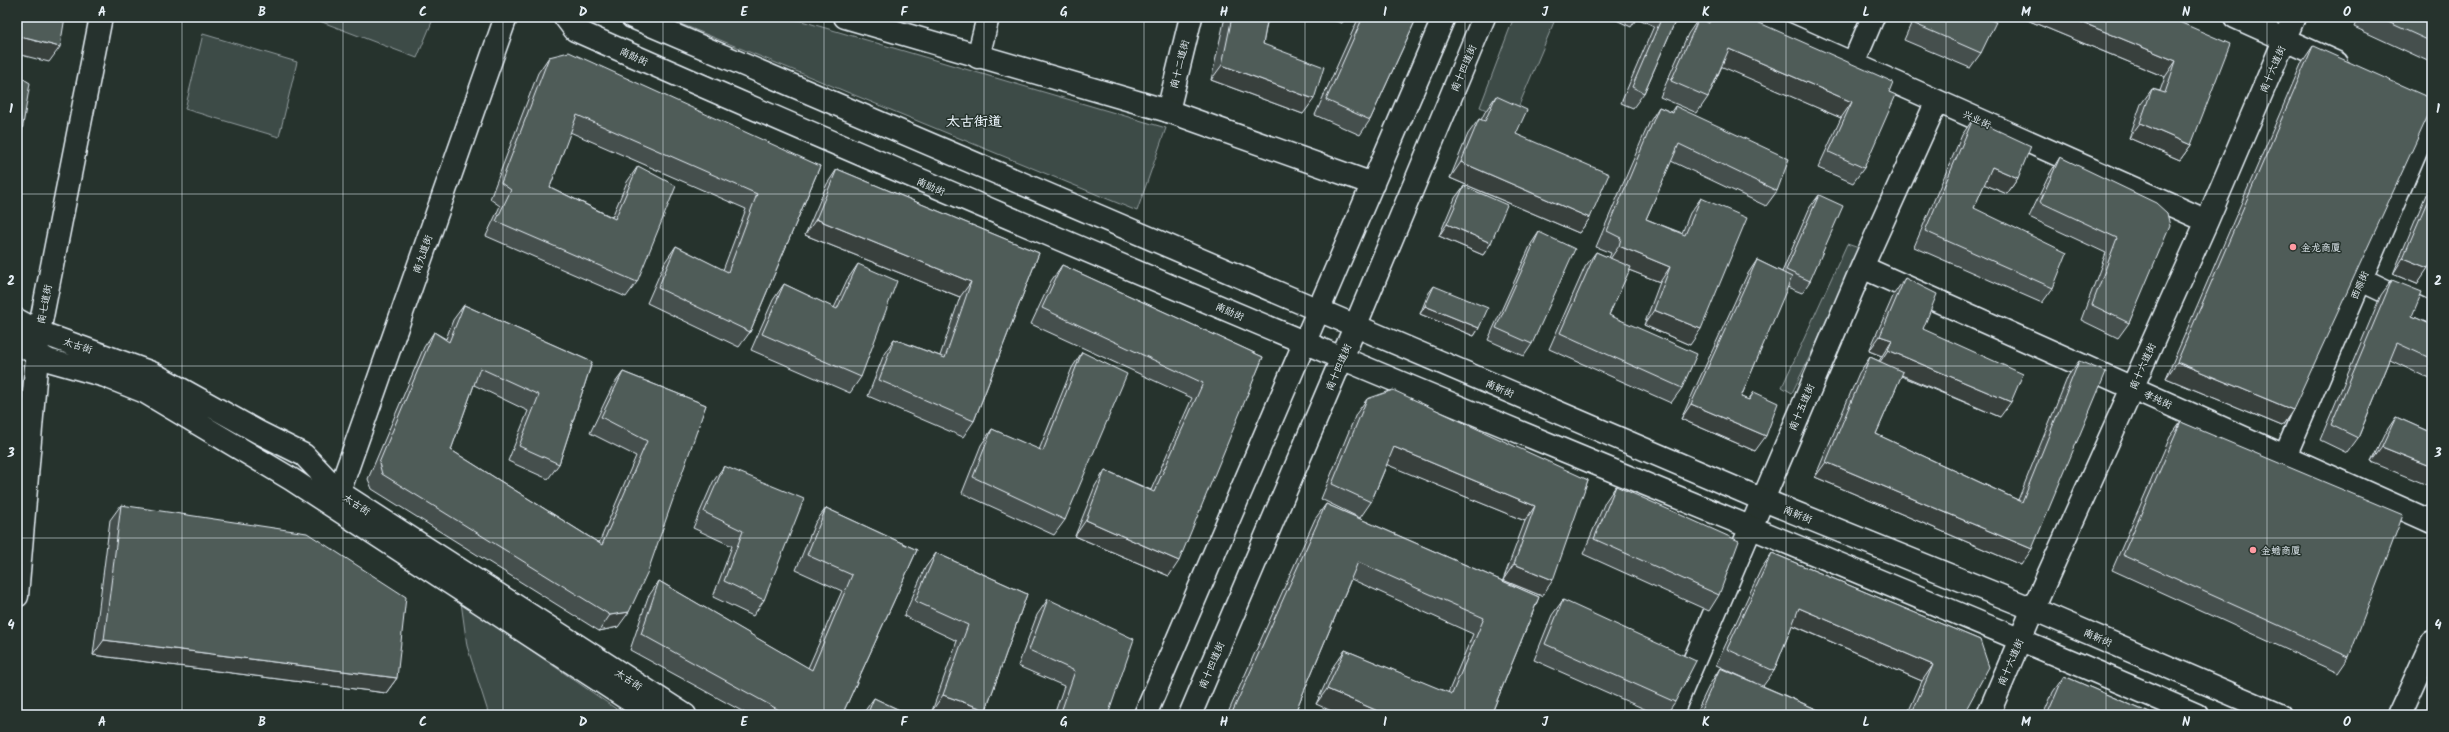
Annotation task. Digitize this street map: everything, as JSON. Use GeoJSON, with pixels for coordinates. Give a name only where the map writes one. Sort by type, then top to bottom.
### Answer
{"type":"FeatureCollection","features":[{"type":"Feature","properties":{"kind":"main road","name":"南七道街"},"geometry":{"type":"LineString","coordinates":[[17,596],[39,332],[101,17]]}},
{"type":"Feature","properties":{"kind":"main road","name":"南九道街"},"geometry":{"type":"LineString","coordinates":[[339,492],[506,17]]}},
{"type":"Feature","properties":{"kind":"main road","name":"南勋街"},"geometry":{"type":"LineString","coordinates":[[565,17],[575,30],[825,141],[1304,342]]}},
{"type":"Feature","properties":{"kind":"main road"},"geometry":{"type":"LineString","coordinates":[[632,17],[1318,311]]}},
{"type":"Feature","properties":{"kind":"main road"},"geometry":{"type":"LineString","coordinates":[[845,17],[978,57],[1168,111],[1373,184]]}},
{"type":"Feature","properties":{"kind":"main road"},"geometry":{"type":"LineString","coordinates":[[978,57],[988,17]]}},
{"type":"Feature","properties":{"kind":"main road","name":"南十二道街"},"geometry":{"type":"LineString","coordinates":[[1168,111],[1191,17]]}},
{"type":"Feature","properties":{"kind":"main road"},"geometry":{"type":"LineString","coordinates":[[1145,715],[1444,17]]}},
{"type":"Feature","properties":{"kind":"main road","name":"南十四道街"},"geometry":{"type":"LineString","coordinates":[[1190,715],[1342,358],[1484,17]]}},
{"type":"Feature","properties":{"kind":"main road","name":"兴业街"},"geometry":{"type":"LineString","coordinates":[[1748,17],[2207,221]]}},
{"type":"Feature","properties":{"kind":"main road"},"geometry":{"type":"LineString","coordinates":[[1853,64],[1873,17]]}},
{"type":"Feature","properties":{"kind":"main road"},"geometry":{"type":"LineString","coordinates":[[2235,17],[2284,40],[2355,70]]}},
{"type":"Feature","properties":{"kind":"main road","name":"南十六道街"},"geometry":{"type":"LineString","coordinates":[[1988,715],[2020,638],[2207,221],[2294,17]]}},
{"type":"Feature","properties":{"kind":"main road","name":"南十五道街"},"geometry":{"type":"LineString","coordinates":[[1671,715],[1761,499],[1862,267],[1937,101]]}},
{"type":"Feature","properties":{"kind":"main road","name":"西顺街"},"geometry":{"type":"LineString","coordinates":[[2286,456],[2361,280],[2427,105]]}},
{"type":"Feature","properties":{"kind":"main road","name":"孝纯街"},"geometry":{"type":"LineString","coordinates":[[1862,267],[2432,522]]}},
{"type":"Feature","properties":{"kind":"main road"},"geometry":{"type":"LineString","coordinates":[[2361,280],[2432,314]]}},
{"type":"Feature","properties":{"kind":"main road","name":"南新街"},"geometry":{"type":"LineString","coordinates":[[1318,311],[1761,499],[2033,610],[2280,715]]}},
{"type":"Feature","properties":{"kind":"main road","name":"太古街"},"geometry":{"type":"LineString","coordinates":[[17,320],[39,332],[98,352],[152,373],[258,432],[304,455],[339,492],[685,715]]}},
{"type":"Feature","properties":{"kind":"main road"},"geometry":{"type":"LineString","coordinates":[[1304,342],[2020,638],[2197,715]]}},
{"type":"Feature","properties":{"kind":"main road","name":"太古街"},"geometry":{"type":"LineString","coordinates":[[17,343],[48,360],[105,376],[152,396],[291,479],[652,715]]}},
{"type":"Feature","properties":{"kind":"main road"},"geometry":{"type":"LineString","coordinates":[[2399,715],[2432,642]]}},
{"type":"Feature","properties":{"kind":"shaded area"},"geometry":{"type":"Polygon","coordinates":[[[309,17],[434,17],[417,58],[309,17]]]}},
{"type":"Feature","properties":{"kind":"shaded area"},"geometry":{"type":"Polygon","coordinates":[[[682,17],[788,17],[1166,128],[1137,211],[681,24],[682,17]]]}},
{"type":"Feature","properties":{"kind":"shaded area"},"geometry":{"type":"Polygon","coordinates":[[[1514,17],[1538,17],[1554,22],[1512,122],[1480,107],[1514,17]]]}},
{"type":"Feature","properties":{"kind":"shaded area"},"geometry":{"type":"Polygon","coordinates":[[[203,34],[297,62],[279,137],[185,109],[203,34]]]}},
{"type":"Feature","properties":{"kind":"shaded area"},"geometry":{"type":"Polygon","coordinates":[[[1847,244],[1862,249],[1792,393],[1782,387],[1847,244]]]}},
{"type":"Feature","properties":{"kind":"shaded area"},"geometry":{"type":"Polygon","coordinates":[[[461,602],[625,715],[489,715],[467,646],[461,602]]]}},
{"type":"Feature","properties":{"kind":"building"},"geometry":{"type":"Polygon","coordinates":[[[18,17],[65,17],[60,47],[17,36],[18,17]]]}},
{"type":"Feature","properties":{"kind":"building"},"geometry":{"type":"Polygon","coordinates":[[[1232,17],[1268,17],[1263,44],[1324,67],[1314,99],[1222,65],[1232,17]]]}},
{"type":"Feature","properties":{"kind":"building"},"geometry":{"type":"Polygon","coordinates":[[[1363,17],[1417,17],[1370,120],[1326,100],[1363,17]]]}},
{"type":"Feature","properties":{"kind":"building"},"geometry":{"type":"Polygon","coordinates":[[[1662,17],[1677,17],[1644,93],[1632,87],[1662,17]]]}},
{"type":"Feature","properties":{"kind":"building"},"geometry":{"type":"Polygon","coordinates":[[[1712,17],[1746,17],[1893,82],[1889,92],[1896,95],[1864,168],[1829,152],[1852,102],[1729,49],[1708,97],[1671,81],[1699,18],[1709,23],[1712,17]]]}},
{"type":"Feature","properties":{"kind":"building"},"geometry":{"type":"Polygon","coordinates":[[[1918,17],[1983,17],[1996,22],[1981,53],[1915,24],[1918,17]]]}},
{"type":"Feature","properties":{"kind":"building"},"geometry":{"type":"Polygon","coordinates":[[[2069,17],[2168,17],[2230,44],[2191,145],[2140,123],[2152,89],[2165,93],[2176,61],[2069,17]]]}},
{"type":"Feature","properties":{"kind":"building"},"geometry":{"type":"Polygon","coordinates":[[[2377,17],[2432,17],[2432,42],[2377,17]]]}},
{"type":"Feature","properties":{"kind":"building","name":"金龙商厦"},"geometry":{"type":"Polygon","coordinates":[[[2313,46],[2432,99],[2432,107],[2293,410],[2177,362],[2313,46]]]}},
{"type":"Feature","properties":{"kind":"building"},"geometry":{"type":"Polygon","coordinates":[[[569,52],[820,166],[750,332],[658,288],[676,246],[728,272],[757,194],[577,115],[550,187],[615,219],[638,166],[676,186],[637,282],[496,221],[511,190],[501,183],[549,57],[569,52]]]}},
{"type":"Feature","properties":{"kind":"building"},"geometry":{"type":"Polygon","coordinates":[[[17,75],[30,83],[17,161],[17,75]]]}},
{"type":"Feature","properties":{"kind":"building"},"geometry":{"type":"Polygon","coordinates":[[[1496,96],[1527,110],[1516,134],[1609,174],[1590,218],[1461,162],[1479,119],[1485,121],[1496,96]]]}},
{"type":"Feature","properties":{"kind":"building"},"geometry":{"type":"Polygon","coordinates":[[[1675,106],[1789,159],[1777,191],[1679,144],[1646,219],[1685,235],[1701,198],[1747,218],[1701,329],[1654,310],[1670,267],[1619,246],[1621,238],[1607,231],[1659,107],[1673,113],[1675,106]]]}},
{"type":"Feature","properties":{"kind":"building"},"geometry":{"type":"Polygon","coordinates":[[[1973,119],[2031,146],[2018,178],[1992,167],[1974,208],[2067,253],[2053,288],[1925,231],[1973,119]]]}},
{"type":"Feature","properties":{"kind":"building"},"geometry":{"type":"Polygon","coordinates":[[[2060,157],[2156,203],[2167,213],[2170,226],[2129,323],[2092,305],[2117,238],[2040,202],[2060,157]]]}},
{"type":"Feature","properties":{"kind":"building"},"geometry":{"type":"Polygon","coordinates":[[[837,169],[1039,253],[974,421],[879,380],[894,339],[945,358],[971,282],[816,219],[837,169]]]}},
{"type":"Feature","properties":{"kind":"building"},"geometry":{"type":"Polygon","coordinates":[[[1464,186],[1507,205],[1491,243],[1447,224],[1464,186]]]}},
{"type":"Feature","properties":{"kind":"building"},"geometry":{"type":"Polygon","coordinates":[[[2432,190],[2432,259],[2428,268],[2403,258],[2432,190]]]}},
{"type":"Feature","properties":{"kind":"building"},"geometry":{"type":"Polygon","coordinates":[[[1819,195],[1843,206],[1810,281],[1786,270],[1819,195]]]}},
{"type":"Feature","properties":{"kind":"building"},"geometry":{"type":"Polygon","coordinates":[[[1539,232],[1575,249],[1532,344],[1496,328],[1539,232]]]}},
{"type":"Feature","properties":{"kind":"building"},"geometry":{"type":"Polygon","coordinates":[[[1596,252],[1631,267],[1609,315],[1697,354],[1682,388],[1560,333],[1596,252]]]}},
{"type":"Feature","properties":{"kind":"building"},"geometry":{"type":"Polygon","coordinates":[[[1757,260],[1792,277],[1741,397],[1749,400],[1754,392],[1778,403],[1766,436],[1691,404],[1757,260]]]}},
{"type":"Feature","properties":{"kind":"building"},"geometry":{"type":"Polygon","coordinates":[[[858,264],[897,281],[861,377],[762,334],[784,284],[837,309],[858,264]]]}},
{"type":"Feature","properties":{"kind":"building"},"geometry":{"type":"Polygon","coordinates":[[[1062,265],[1263,357],[1179,561],[1086,520],[1105,470],[1154,492],[1203,383],[1042,308],[1062,265]]]}},
{"type":"Feature","properties":{"kind":"building"},"geometry":{"type":"Polygon","coordinates":[[[1905,278],[1937,294],[1923,329],[2023,374],[2011,402],[1888,350],[1892,340],[1880,336],[1905,278]]]}},
{"type":"Feature","properties":{"kind":"building"},"geometry":{"type":"Polygon","coordinates":[[[2392,280],[2422,292],[2412,316],[2432,325],[2432,359],[2397,343],[2358,438],[2331,425],[2392,280]]]}},
{"type":"Feature","properties":{"kind":"building"},"geometry":{"type":"Polygon","coordinates":[[[1434,286],[1488,308],[1479,328],[1425,306],[1434,286]]]}},
{"type":"Feature","properties":{"kind":"building"},"geometry":{"type":"Polygon","coordinates":[[[464,305],[592,362],[559,464],[519,446],[539,395],[480,368],[451,450],[602,545],[647,441],[601,417],[623,372],[706,405],[648,571],[629,612],[610,615],[382,474],[379,463],[434,332],[449,342],[464,305]]]}},
{"type":"Feature","properties":{"kind":"building"},"geometry":{"type":"Polygon","coordinates":[[[1082,352],[1127,374],[1065,520],[973,477],[992,429],[1043,451],[1082,352]]]}},
{"type":"Feature","properties":{"kind":"building"},"geometry":{"type":"Polygon","coordinates":[[[1870,357],[1903,372],[1876,434],[2022,502],[2079,361],[2106,372],[2032,549],[1826,462],[1870,357]]]}},
{"type":"Feature","properties":{"kind":"building"},"geometry":{"type":"Polygon","coordinates":[[[1393,390],[1588,480],[1553,580],[1514,564],[1535,506],[1394,447],[1371,502],[1332,484],[1367,399],[1393,390]]]}},
{"type":"Feature","properties":{"kind":"building"},"geometry":{"type":"Polygon","coordinates":[[[2396,417],[2432,433],[2432,467],[2382,447],[2396,417]]]}},
{"type":"Feature","properties":{"kind":"building","name":"金蟾商厦"},"geometry":{"type":"Polygon","coordinates":[[[2181,422],[2403,515],[2349,657],[2123,555],[2181,422]]]}},
{"type":"Feature","properties":{"kind":"building"},"geometry":{"type":"Polygon","coordinates":[[[724,466],[804,499],[764,600],[724,581],[743,531],[704,512],[724,466]]]}},
{"type":"Feature","properties":{"kind":"building"},"geometry":{"type":"Polygon","coordinates":[[[1616,486],[1739,541],[1719,595],[1594,539],[1616,486]]]}},
{"type":"Feature","properties":{"kind":"building"},"geometry":{"type":"Polygon","coordinates":[[[1326,504],[1539,597],[1491,715],[1387,715],[1327,689],[1345,650],[1452,694],[1484,618],[1358,562],[1294,715],[1231,715],[1326,504]]]}},
{"type":"Feature","properties":{"kind":"building"},"geometry":{"type":"Polygon","coordinates":[[[121,505],[307,533],[406,597],[397,678],[104,640],[121,505]]]}},
{"type":"Feature","properties":{"kind":"building"},"geometry":{"type":"Polygon","coordinates":[[[826,508],[917,550],[842,715],[788,715],[641,634],[659,581],[812,670],[852,575],[807,555],[826,508]]]}},
{"type":"Feature","properties":{"kind":"building"},"geometry":{"type":"Polygon","coordinates":[[[936,553],[1027,594],[986,710],[943,695],[968,625],[915,601],[936,553]]]}},
{"type":"Feature","properties":{"kind":"building"},"geometry":{"type":"Polygon","coordinates":[[[1772,553],[1980,640],[1989,667],[1963,715],[1911,715],[1933,665],[1799,608],[1774,671],[1727,649],[1772,553]]]}},
{"type":"Feature","properties":{"kind":"building"},"geometry":{"type":"Polygon","coordinates":[[[1048,599],[1134,639],[1108,715],[1060,715],[1075,671],[1029,650],[1048,599]]]}},
{"type":"Feature","properties":{"kind":"building"},"geometry":{"type":"Polygon","coordinates":[[[1563,600],[1696,661],[1675,702],[1545,644],[1563,600]]]}},
{"type":"Feature","properties":{"kind":"building"},"geometry":{"type":"Polygon","coordinates":[[[1720,668],[1830,715],[1699,715],[1720,668]]]}},
{"type":"Feature","properties":{"kind":"building"},"geometry":{"type":"Polygon","coordinates":[[[2064,676],[2154,715],[2047,715],[2064,676]]]}},
{"type":"Feature","properties":{"kind":"building"},"geometry":{"type":"Polygon","coordinates":[[[874,698],[910,715],[867,715],[874,698]]]}},
{"type":"Feature","properties":{"kind":"place","name":"金龙商厦"},"geometry":{"type":"Point","coordinates":[2293,247]}},
{"type":"Feature","properties":{"kind":"place","name":"金蟾商厦"},"geometry":{"type":"Point","coordinates":[2253,550]}},
{"type":"Feature","properties":{"kind":"district","name":"太古街道"},"geometry":{"type":"Point","coordinates":[974,121]}}]}
